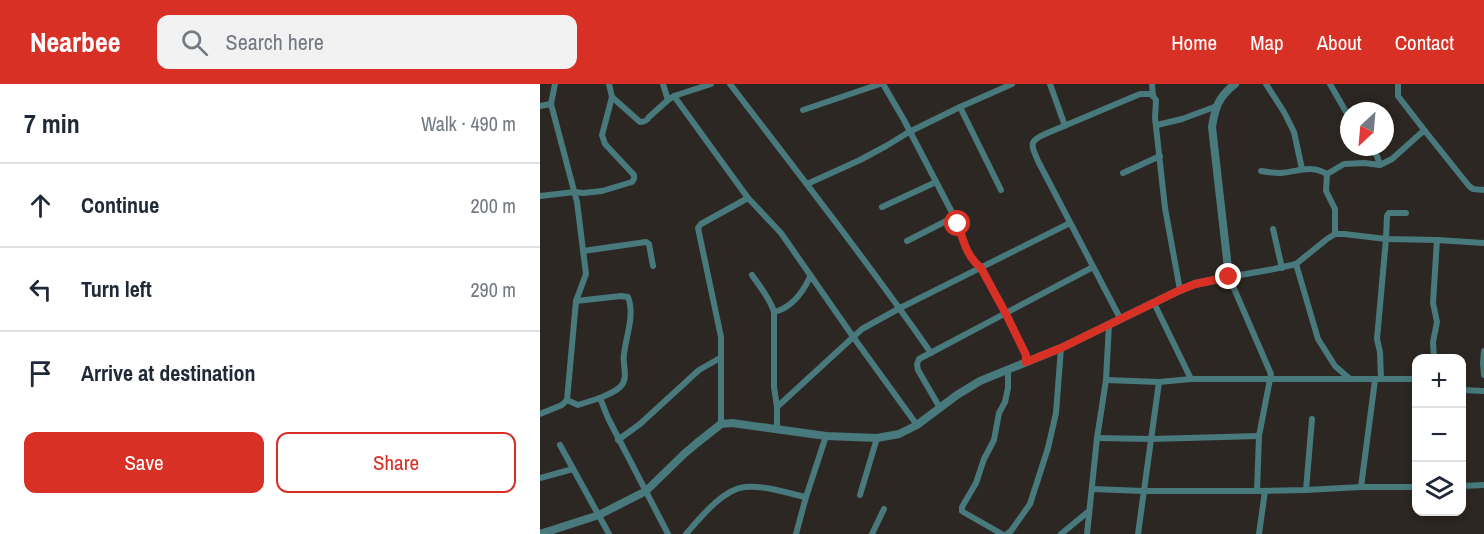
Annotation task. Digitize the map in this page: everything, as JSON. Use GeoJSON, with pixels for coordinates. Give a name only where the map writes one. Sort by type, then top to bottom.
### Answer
{"type":"FeatureCollection","features":[{"type":"Feature","properties":{"kind":"street"},"geometry":{"type":"LineString","coordinates":[[540,414],[562,405],[567,400],[576,301],[585,274],[575,192],[551,104],[555,84]]}},
{"type":"Feature","properties":{"kind":"street"},"geometry":{"type":"LineString","coordinates":[[540,196],[602,190],[622,186],[634,179],[634,175],[603,139],[602,135],[612,97],[609,84]]}},
{"type":"Feature","properties":{"kind":"street"},"geometry":{"type":"LineString","coordinates":[[663,84],[671,98],[748,198],[782,233],[810,277],[917,425]]}},
{"type":"Feature","properties":{"kind":"street"},"geometry":{"type":"LineString","coordinates":[[612,97],[640,122],[644,122],[671,98],[711,84]]}},
{"type":"Feature","properties":{"kind":"street"},"geometry":{"type":"LineString","coordinates":[[730,84],[900,308],[931,353]]}},
{"type":"Feature","properties":{"kind":"street"},"geometry":{"type":"LineString","coordinates":[[803,110],[882,84],[958,224],[968,252],[981,268],[1006,314],[1026,355],[1026,362]]}},
{"type":"Feature","properties":{"kind":"street"},"geometry":{"type":"LineString","coordinates":[[807,184],[860,160],[960,107],[1012,84]]}},
{"type":"Feature","properties":{"kind":"street"},"geometry":{"type":"LineString","coordinates":[[1050,84],[1065,126]]}},
{"type":"Feature","properties":{"kind":"street"},"geometry":{"type":"LineString","coordinates":[[1152,84],[1153,96],[1156,100],[1165,208],[1180,290]]}},
{"type":"Feature","properties":{"kind":"street"},"geometry":{"type":"LineString","coordinates":[[1266,84],[1294,132],[1302,169]]}},
{"type":"Feature","properties":{"kind":"street"},"geometry":{"type":"LineString","coordinates":[[1330,84],[1340,102]]}},
{"type":"Feature","properties":{"kind":"street"},"geometry":{"type":"LineString","coordinates":[[1398,84],[1398,96],[1469,186],[1473,189],[1484,190]]}},
{"type":"Feature","properties":{"kind":"street"},"geometry":{"type":"LineString","coordinates":[[1232,85],[1220,98],[1214,111],[1212,128],[1229,277],[1271,374],[1259,436],[1257,491]]}},
{"type":"Feature","properties":{"kind":"street"},"geometry":{"type":"LineString","coordinates":[[1121,320],[1032,147],[1032,142],[1036,138],[1140,94],[1153,96]]}},
{"type":"Feature","properties":{"kind":"street"},"geometry":{"type":"LineString","coordinates":[[540,106],[551,104]]}},
{"type":"Feature","properties":{"kind":"street"},"geometry":{"type":"LineString","coordinates":[[1157,125],[1182,119],[1217,106]]}},
{"type":"Feature","properties":{"kind":"street"},"geometry":{"type":"LineString","coordinates":[[960,107],[1001,190]]}},
{"type":"Feature","properties":{"kind":"street"},"geometry":{"type":"LineString","coordinates":[[1327,174],[1344,164],[1380,165],[1392,159],[1425,131]]}},
{"type":"Feature","properties":{"kind":"street"},"geometry":{"type":"LineString","coordinates":[[1123,173],[1160,156]]}},
{"type":"Feature","properties":{"kind":"street"},"geometry":{"type":"LineString","coordinates":[[1377,156],[1380,165]]}},
{"type":"Feature","properties":{"kind":"street"},"geometry":{"type":"LineString","coordinates":[[1261,171],[1280,173],[1318,169],[1327,174]]}},
{"type":"Feature","properties":{"kind":"street"},"geometry":{"type":"LineString","coordinates":[[1327,174],[1326,191],[1335,209],[1335,234]]}},
{"type":"Feature","properties":{"kind":"street"},"geometry":{"type":"LineString","coordinates":[[882,207],[936,182]]}},
{"type":"Feature","properties":{"kind":"street"},"geometry":{"type":"LineString","coordinates":[[721,424],[721,337],[698,228],[701,224],[748,198]]}},
{"type":"Feature","properties":{"kind":"street"},"geometry":{"type":"LineString","coordinates":[[1362,487],[1378,380],[1380,352],[1377,339],[1388,214],[1406,213]]}},
{"type":"Feature","properties":{"kind":"street"},"geometry":{"type":"LineString","coordinates":[[907,241],[954,218]]}},
{"type":"Feature","properties":{"kind":"street"},"geometry":{"type":"LineString","coordinates":[[777,407],[862,329],[1070,223]]}},
{"type":"Feature","properties":{"kind":"street"},"geometry":{"type":"LineString","coordinates":[[1273,229],[1282,268]]}},
{"type":"Feature","properties":{"kind":"street"},"geometry":{"type":"LineString","coordinates":[[540,534],[599,515],[646,491],[684,454],[721,424],[732,423],[826,436],[877,438],[899,434],[917,425],[980,381],[1061,348],[1195,284],[1296,264],[1335,234],[1386,239],[1484,243]]}},
{"type":"Feature","properties":{"kind":"street"},"geometry":{"type":"LineString","coordinates":[[1434,354],[1433,342],[1437,322],[1433,303],[1437,240]]}},
{"type":"Feature","properties":{"kind":"street"},"geometry":{"type":"LineString","coordinates":[[583,251],[646,242],[649,244],[653,266]]}},
{"type":"Feature","properties":{"kind":"street"},"geometry":{"type":"LineString","coordinates":[[1296,264],[1318,339],[1335,366],[1350,380]]}},
{"type":"Feature","properties":{"kind":"street"},"geometry":{"type":"LineString","coordinates":[[940,408],[918,370],[916,364],[919,359],[1093,267]]}},
{"type":"Feature","properties":{"kind":"street"},"geometry":{"type":"LineString","coordinates":[[752,275],[766,295],[774,312],[774,387],[777,429]]}},
{"type":"Feature","properties":{"kind":"street"},"geometry":{"type":"LineString","coordinates":[[774,312],[780,311],[796,299],[810,277]]}},
{"type":"Feature","properties":{"kind":"street"},"geometry":{"type":"LineString","coordinates":[[567,400],[578,405],[600,398],[615,391],[625,378],[623,355],[628,332],[630,303],[628,297],[576,301]]}},
{"type":"Feature","properties":{"kind":"street"},"geometry":{"type":"LineString","coordinates":[[1154,303],[1191,379]]}},
{"type":"Feature","properties":{"kind":"street"},"geometry":{"type":"LineString","coordinates":[[1087,534],[1097,438],[1106,380],[1109,324]]}},
{"type":"Feature","properties":{"kind":"street"},"geometry":{"type":"LineString","coordinates":[[1007,534],[1030,504],[1048,448],[1056,413],[1061,348]]}},
{"type":"Feature","properties":{"kind":"street"},"geometry":{"type":"LineString","coordinates":[[1484,351],[1484,375]]}},
{"type":"Feature","properties":{"kind":"street"},"geometry":{"type":"LineString","coordinates":[[618,440],[640,424],[699,370],[720,358]]}},
{"type":"Feature","properties":{"kind":"street"},"geometry":{"type":"LineString","coordinates":[[1002,534],[965,513],[962,507],[976,483],[984,459],[994,440],[999,413],[1005,402],[1008,388],[1008,370]]}},
{"type":"Feature","properties":{"kind":"street"},"geometry":{"type":"LineString","coordinates":[[1106,380],[1159,382],[1191,379],[1412,379]]}},
{"type":"Feature","properties":{"kind":"street"},"geometry":{"type":"LineString","coordinates":[[1138,534],[1159,382]]}},
{"type":"Feature","properties":{"kind":"street"},"geometry":{"type":"LineString","coordinates":[[1466,390],[1484,390]]}},
{"type":"Feature","properties":{"kind":"street"},"geometry":{"type":"LineString","coordinates":[[600,398],[618,440],[668,534]]}},
{"type":"Feature","properties":{"kind":"street"},"geometry":{"type":"LineString","coordinates":[[1306,490],[1312,419]]}},
{"type":"Feature","properties":{"kind":"street"},"geometry":{"type":"LineString","coordinates":[[796,534],[826,436]]}},
{"type":"Feature","properties":{"kind":"street"},"geometry":{"type":"LineString","coordinates":[[1097,438],[1259,436]]}},
{"type":"Feature","properties":{"kind":"street"},"geometry":{"type":"LineString","coordinates":[[860,495],[877,438]]}},
{"type":"Feature","properties":{"kind":"street"},"geometry":{"type":"LineString","coordinates":[[560,445],[609,534]]}},
{"type":"Feature","properties":{"kind":"street"},"geometry":{"type":"LineString","coordinates":[[540,478],[573,469]]}},
{"type":"Feature","properties":{"kind":"street"},"geometry":{"type":"LineString","coordinates":[[1466,486],[1484,485]]}},
{"type":"Feature","properties":{"kind":"street"},"geometry":{"type":"LineString","coordinates":[[686,534],[721,498],[742,487],[758,487],[806,497]]}},
{"type":"Feature","properties":{"kind":"street"},"geometry":{"type":"LineString","coordinates":[[1092,489],[1265,491],[1362,487],[1412,488]]}},
{"type":"Feature","properties":{"kind":"street"},"geometry":{"type":"LineString","coordinates":[[1260,534],[1265,491]]}},
{"type":"Feature","properties":{"kind":"street"},"geometry":{"type":"LineString","coordinates":[[872,534],[884,508]]}},
{"type":"Feature","properties":{"kind":"street"},"geometry":{"type":"LineString","coordinates":[[1061,534],[1089,511]]}},
{"type":"Feature","properties":{"kind":"route"},"geometry":{"type":"LineString","coordinates":[[958,224],[968,252],[981,268],[1006,314],[1026,355],[1026,362],[1121,320],[1180,290],[1195,284],[1229,277]]}}]}
